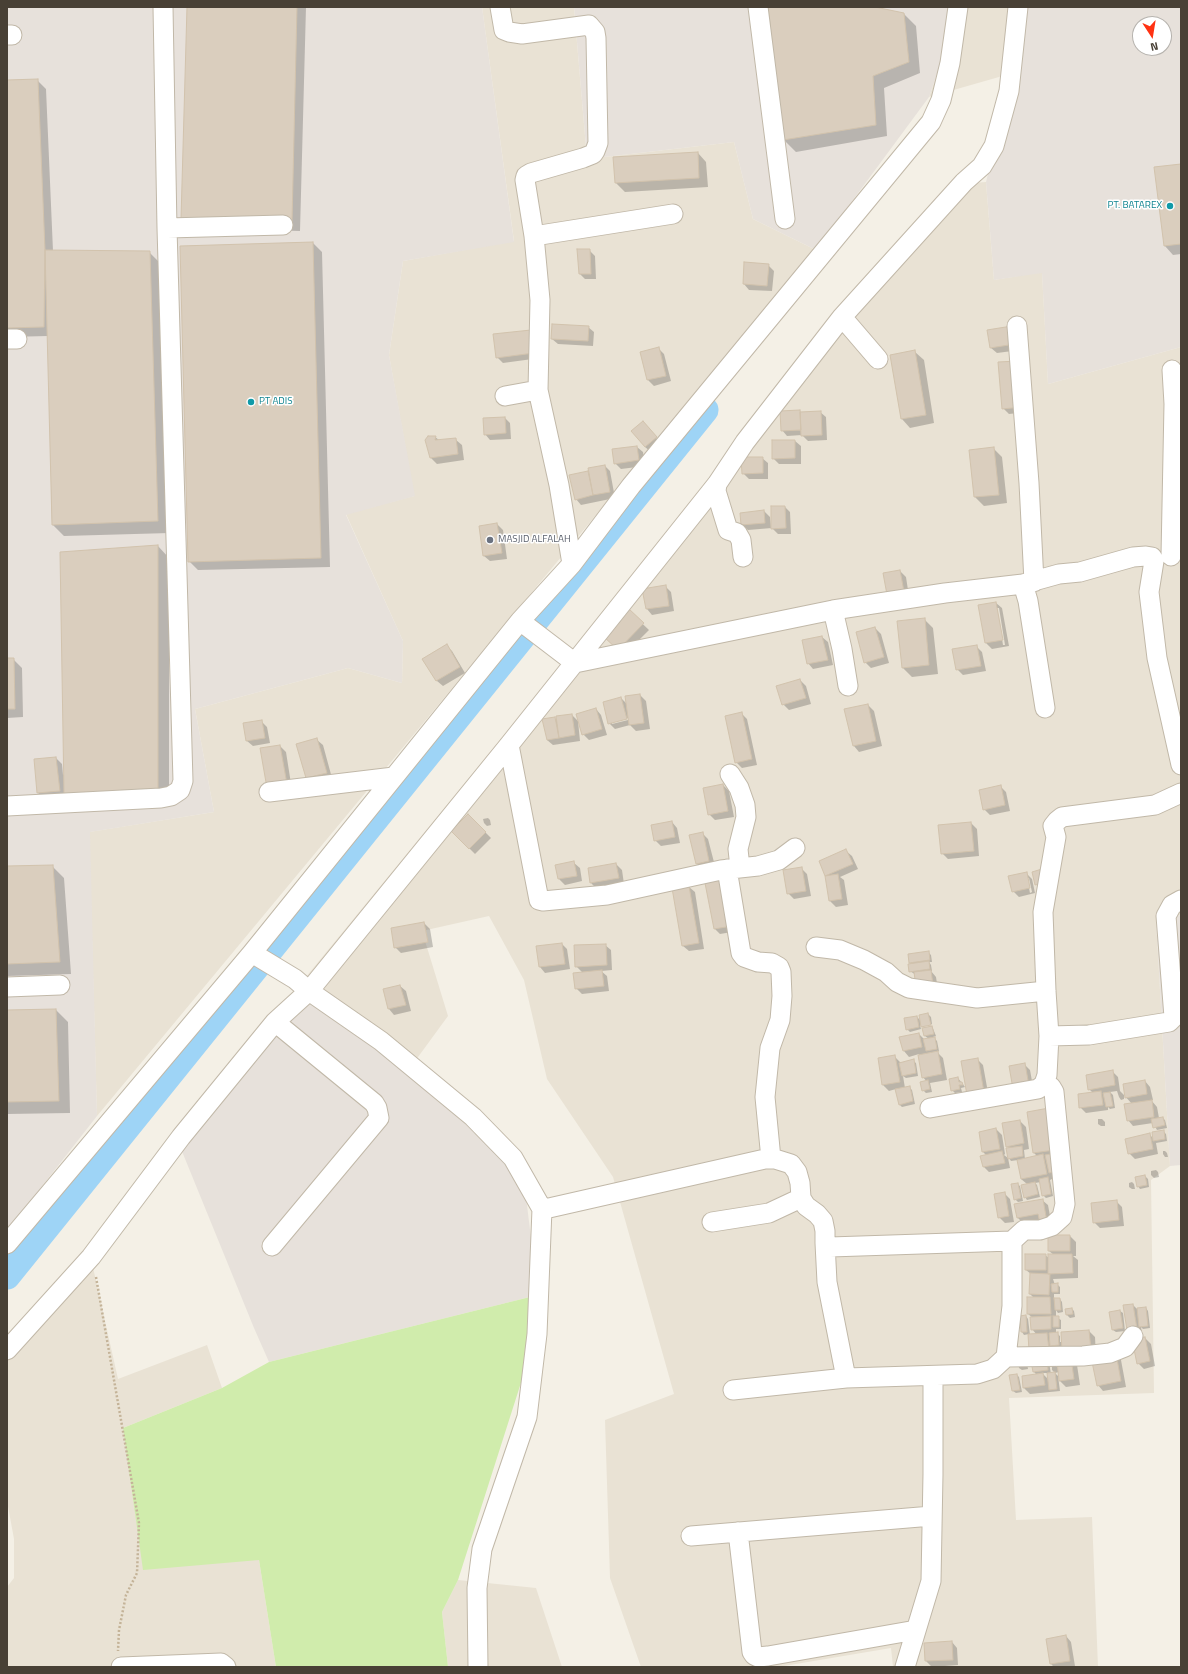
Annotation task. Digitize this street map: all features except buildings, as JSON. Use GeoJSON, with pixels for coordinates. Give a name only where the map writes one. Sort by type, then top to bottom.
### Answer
{"type":"FeatureCollection","features":[{"type":"Feature","properties":{"kind":"street"},"geometry":{"type":"LineString","coordinates":[[7,806],[161,798],[171,796],[180,790],[183,781],[162,7]]}},
{"type":"Feature","properties":{"kind":"street"},"geometry":{"type":"LineString","coordinates":[[500,7],[504,30],[509,32],[522,34],[589,25],[595,32],[596,38],[598,143],[593,154],[531,173],[526,176],[525,180],[534,236],[540,311],[538,390],[559,485],[572,564]]}},
{"type":"Feature","properties":{"kind":"street"},"geometry":{"type":"LineString","coordinates":[[758,7],[785,219]]}},
{"type":"Feature","properties":{"kind":"street"},"geometry":{"type":"LineString","coordinates":[[7,1244],[254,955],[394,777],[524,624],[631,486],[931,122],[941,100],[950,62],[958,7]]}},
{"type":"Feature","properties":{"kind":"street"},"geometry":{"type":"LineString","coordinates":[[7,1350],[91,1258],[181,1137],[275,1022],[309,991],[509,745],[717,484],[746,442],[842,317],[964,182],[982,166],[994,146],[1008,91],[1018,7]]}},
{"type":"Feature","properties":{"kind":"street"},"geometry":{"type":"LineString","coordinates":[[534,236],[673,214]]}},
{"type":"Feature","properties":{"kind":"street"},"geometry":{"type":"LineString","coordinates":[[167,228],[283,225]]}},
{"type":"Feature","properties":{"kind":"street"},"geometry":{"type":"LineString","coordinates":[[842,317],[878,360]]}},
{"type":"Feature","properties":{"kind":"street"},"geometry":{"type":"LineString","coordinates":[[1017,326],[1030,490],[1028,601],[1045,708]]}},
{"type":"Feature","properties":{"kind":"street"},"geometry":{"type":"LineString","coordinates":[[1172,370],[1174,404],[1169,558],[1149,592],[1157,658],[1181,765]]}},
{"type":"Feature","properties":{"kind":"street"},"geometry":{"type":"LineString","coordinates":[[504,396],[538,390]]}},
{"type":"Feature","properties":{"kind":"street"},"geometry":{"type":"LineString","coordinates":[[717,484],[716,491],[728,530],[737,533],[741,540],[743,558]]}},
{"type":"Feature","properties":{"kind":"street"},"geometry":{"type":"LineString","coordinates":[[575,663],[833,610],[945,593],[1029,583],[1058,574],[1080,572],[1133,557],[1146,556],[1169,558]]}},
{"type":"Feature","properties":{"kind":"street"},"geometry":{"type":"LineString","coordinates":[[833,610],[842,649],[848,686]]}},
{"type":"Feature","properties":{"kind":"street"},"geometry":{"type":"LineString","coordinates":[[524,624],[575,663]]}},
{"type":"Feature","properties":{"kind":"street"},"geometry":{"type":"LineString","coordinates":[[509,745],[539,900],[543,901],[607,895],[734,868],[758,866],[779,860],[795,848]]}},
{"type":"Feature","properties":{"kind":"street"},"geometry":{"type":"LineString","coordinates":[[730,774],[739,788],[745,811],[744,826],[734,868],[741,953],[744,957],[758,962],[772,963],[779,967],[781,972],[782,996],[780,1020],[770,1048],[765,1097],[771,1159]]}},
{"type":"Feature","properties":{"kind":"street"},"geometry":{"type":"LineString","coordinates":[[269,792],[394,777]]}},
{"type":"Feature","properties":{"kind":"street"},"geometry":{"type":"LineString","coordinates":[[930,1108],[1032,1091],[1038,1089],[1044,1084],[1047,1074],[1049,1036],[1043,912],[1056,837],[1053,826],[1062,817],[1155,805],[1181,793]]}},
{"type":"Feature","properties":{"kind":"street"},"geometry":{"type":"LineString","coordinates":[[1049,1036],[1089,1035],[1169,1022],[1174,1017],[1166,916],[1172,905],[1181,900]]}},
{"type":"Feature","properties":{"kind":"street"},"geometry":{"type":"LineString","coordinates":[[816,947],[840,950],[864,960],[886,972],[897,982],[909,988],[978,998],[1046,992]]}},
{"type":"Feature","properties":{"kind":"street"},"geometry":{"type":"LineString","coordinates":[[254,955],[295,979],[309,991],[381,1041],[473,1117],[513,1158],[551,1207],[538,1334],[526,1417],[482,1549],[477,1588],[478,1667]]}},
{"type":"Feature","properties":{"kind":"street"},"geometry":{"type":"LineString","coordinates":[[7,987],[60,985]]}},
{"type":"Feature","properties":{"kind":"street"},"geometry":{"type":"LineString","coordinates":[[272,1246],[379,1118],[377,1108],[374,1103],[275,1022]]}},
{"type":"Feature","properties":{"kind":"street"},"geometry":{"type":"LineString","coordinates":[[824,1243],[830,1247],[1012,1241],[1024,1230],[1040,1230],[1052,1226],[1062,1217],[1065,1204],[1054,1092],[1051,1087],[1044,1084]]}},
{"type":"Feature","properties":{"kind":"street"},"geometry":{"type":"LineString","coordinates":[[551,1207],[771,1159],[791,1164],[797,1172],[800,1183],[801,1198],[806,1206],[817,1214],[823,1221],[825,1231],[824,1243],[827,1282],[846,1378]]}},
{"type":"Feature","properties":{"kind":"street"},"geometry":{"type":"LineString","coordinates":[[712,1222],[769,1213],[801,1198]]}},
{"type":"Feature","properties":{"kind":"street"},"geometry":{"type":"LineString","coordinates":[[733,1390],[846,1378],[977,1374],[993,1369],[1006,1357],[1012,1306],[1012,1241]]}},
{"type":"Feature","properties":{"kind":"street"},"geometry":{"type":"LineString","coordinates":[[1006,1357],[1083,1356],[1110,1353],[1124,1347],[1133,1336]]}},
{"type":"Feature","properties":{"kind":"street"},"geometry":{"type":"LineString","coordinates":[[905,1667],[931,1582],[933,1376]]}},
{"type":"Feature","properties":{"kind":"street"},"geometry":{"type":"LineString","coordinates":[[691,1536],[932,1516]]}},
{"type":"Feature","properties":{"kind":"street"},"geometry":{"type":"LineString","coordinates":[[738,1532],[752,1652],[754,1655],[758,1657],[768,1656],[916,1630]]}},
{"type":"Feature","properties":{"kind":"street"},"geometry":{"type":"LineString","coordinates":[[117,1667],[221,1663],[226,1667]]}},
{"type":"Feature","properties":{"kind":"path"},"geometry":{"type":"LineString","coordinates":[[91,1258],[108,1342],[139,1523],[137,1573],[126,1596],[118,1644],[118,1654],[121,1667]]}},
{"type":"Feature","properties":{"kind":"shaded area"},"geometry":{"type":"Polygon","coordinates":[[[7,7],[482,7],[514,242],[403,261],[389,355],[415,496],[346,515],[403,641],[402,683],[348,668],[195,709],[214,812],[90,832],[97,1116],[7,1231],[7,7]]]}},
{"type":"Feature","properties":{"kind":"shaded area"},"geometry":{"type":"Polygon","coordinates":[[[482,7],[574,7],[587,159],[734,142],[753,219],[816,250],[97,1116],[89,832],[214,812],[195,709],[348,668],[402,683],[403,641],[346,514],[414,496],[389,355],[403,261],[514,241],[482,7]]]}},
{"type":"Feature","properties":{"kind":"shaded area"},"geometry":{"type":"Polygon","coordinates":[[[574,7],[960,7],[929,97],[816,250],[753,219],[734,142],[587,159],[574,7]]]}},
{"type":"Feature","properties":{"kind":"shaded area"},"geometry":{"type":"Polygon","coordinates":[[[960,7],[1022,7],[1013,73],[929,97],[960,7]]]}},
{"type":"Feature","properties":{"kind":"shaded area"},"geometry":{"type":"Polygon","coordinates":[[[1022,7],[1181,7],[1181,347],[1048,384],[1042,273],[994,280],[986,182],[1013,73],[1022,7]]]}},
{"type":"Feature","properties":{"kind":"shaded area"},"geometry":{"type":"Polygon","coordinates":[[[986,182],[994,280],[1042,272],[1048,384],[1181,347],[1181,915],[1156,919],[1170,1166],[1151,1180],[1154,1393],[1009,1398],[1016,1520],[1092,1517],[1098,1667],[893,1667],[891,1648],[778,1667],[641,1667],[610,1578],[605,1420],[674,1394],[613,1177],[547,1079],[524,980],[489,916],[422,931],[448,1016],[410,1068],[301,983],[877,280],[959,184],[986,182]]]}},
{"type":"Feature","properties":{"kind":"shaded area"},"geometry":{"type":"Polygon","coordinates":[[[1181,915],[1181,1165],[1170,1166],[1156,919],[1181,915]]]}},
{"type":"Feature","properties":{"kind":"shaded area"},"geometry":{"type":"Polygon","coordinates":[[[301,983],[511,1148],[526,1197],[538,1295],[269,1362],[179,1144],[301,983]]]}},
{"type":"Feature","properties":{"kind":"shaded area"},"geometry":{"type":"Polygon","coordinates":[[[92,1263],[118,1379],[207,1345],[222,1388],[123,1428],[259,1560],[276,1667],[7,1667],[7,1587],[14,1578],[14,1539],[7,1501],[7,1338],[12,1331],[92,1263]]]}},
{"type":"Feature","properties":{"kind":"shaded area"},"geometry":{"type":"Polygon","coordinates":[[[458,1580],[536,1588],[562,1667],[448,1667],[442,1612],[458,1580]]]}},
{"type":"Feature","properties":{"kind":"green space"},"geometry":{"type":"Polygon","coordinates":[[[538,1295],[526,1367],[458,1580],[442,1612],[448,1667],[276,1667],[259,1560],[143,1570],[123,1428],[222,1388],[269,1362],[538,1295]]]}},
{"type":"Feature","properties":{"kind":"waterway"},"geometry":{"type":"LineString","coordinates":[[7,1276],[705,410]]}},
{"type":"Feature","properties":{"kind":"place","name":"PT. BATAREX"},"geometry":{"type":"Point","coordinates":[1170,206]}},
{"type":"Feature","properties":{"kind":"place","name":"PT ADIS"},"geometry":{"type":"Point","coordinates":[251,402]}},
{"type":"Feature","properties":{"kind":"place","name":"MASJID ALFALAH"},"geometry":{"type":"Point","coordinates":[490,540]}}]}
